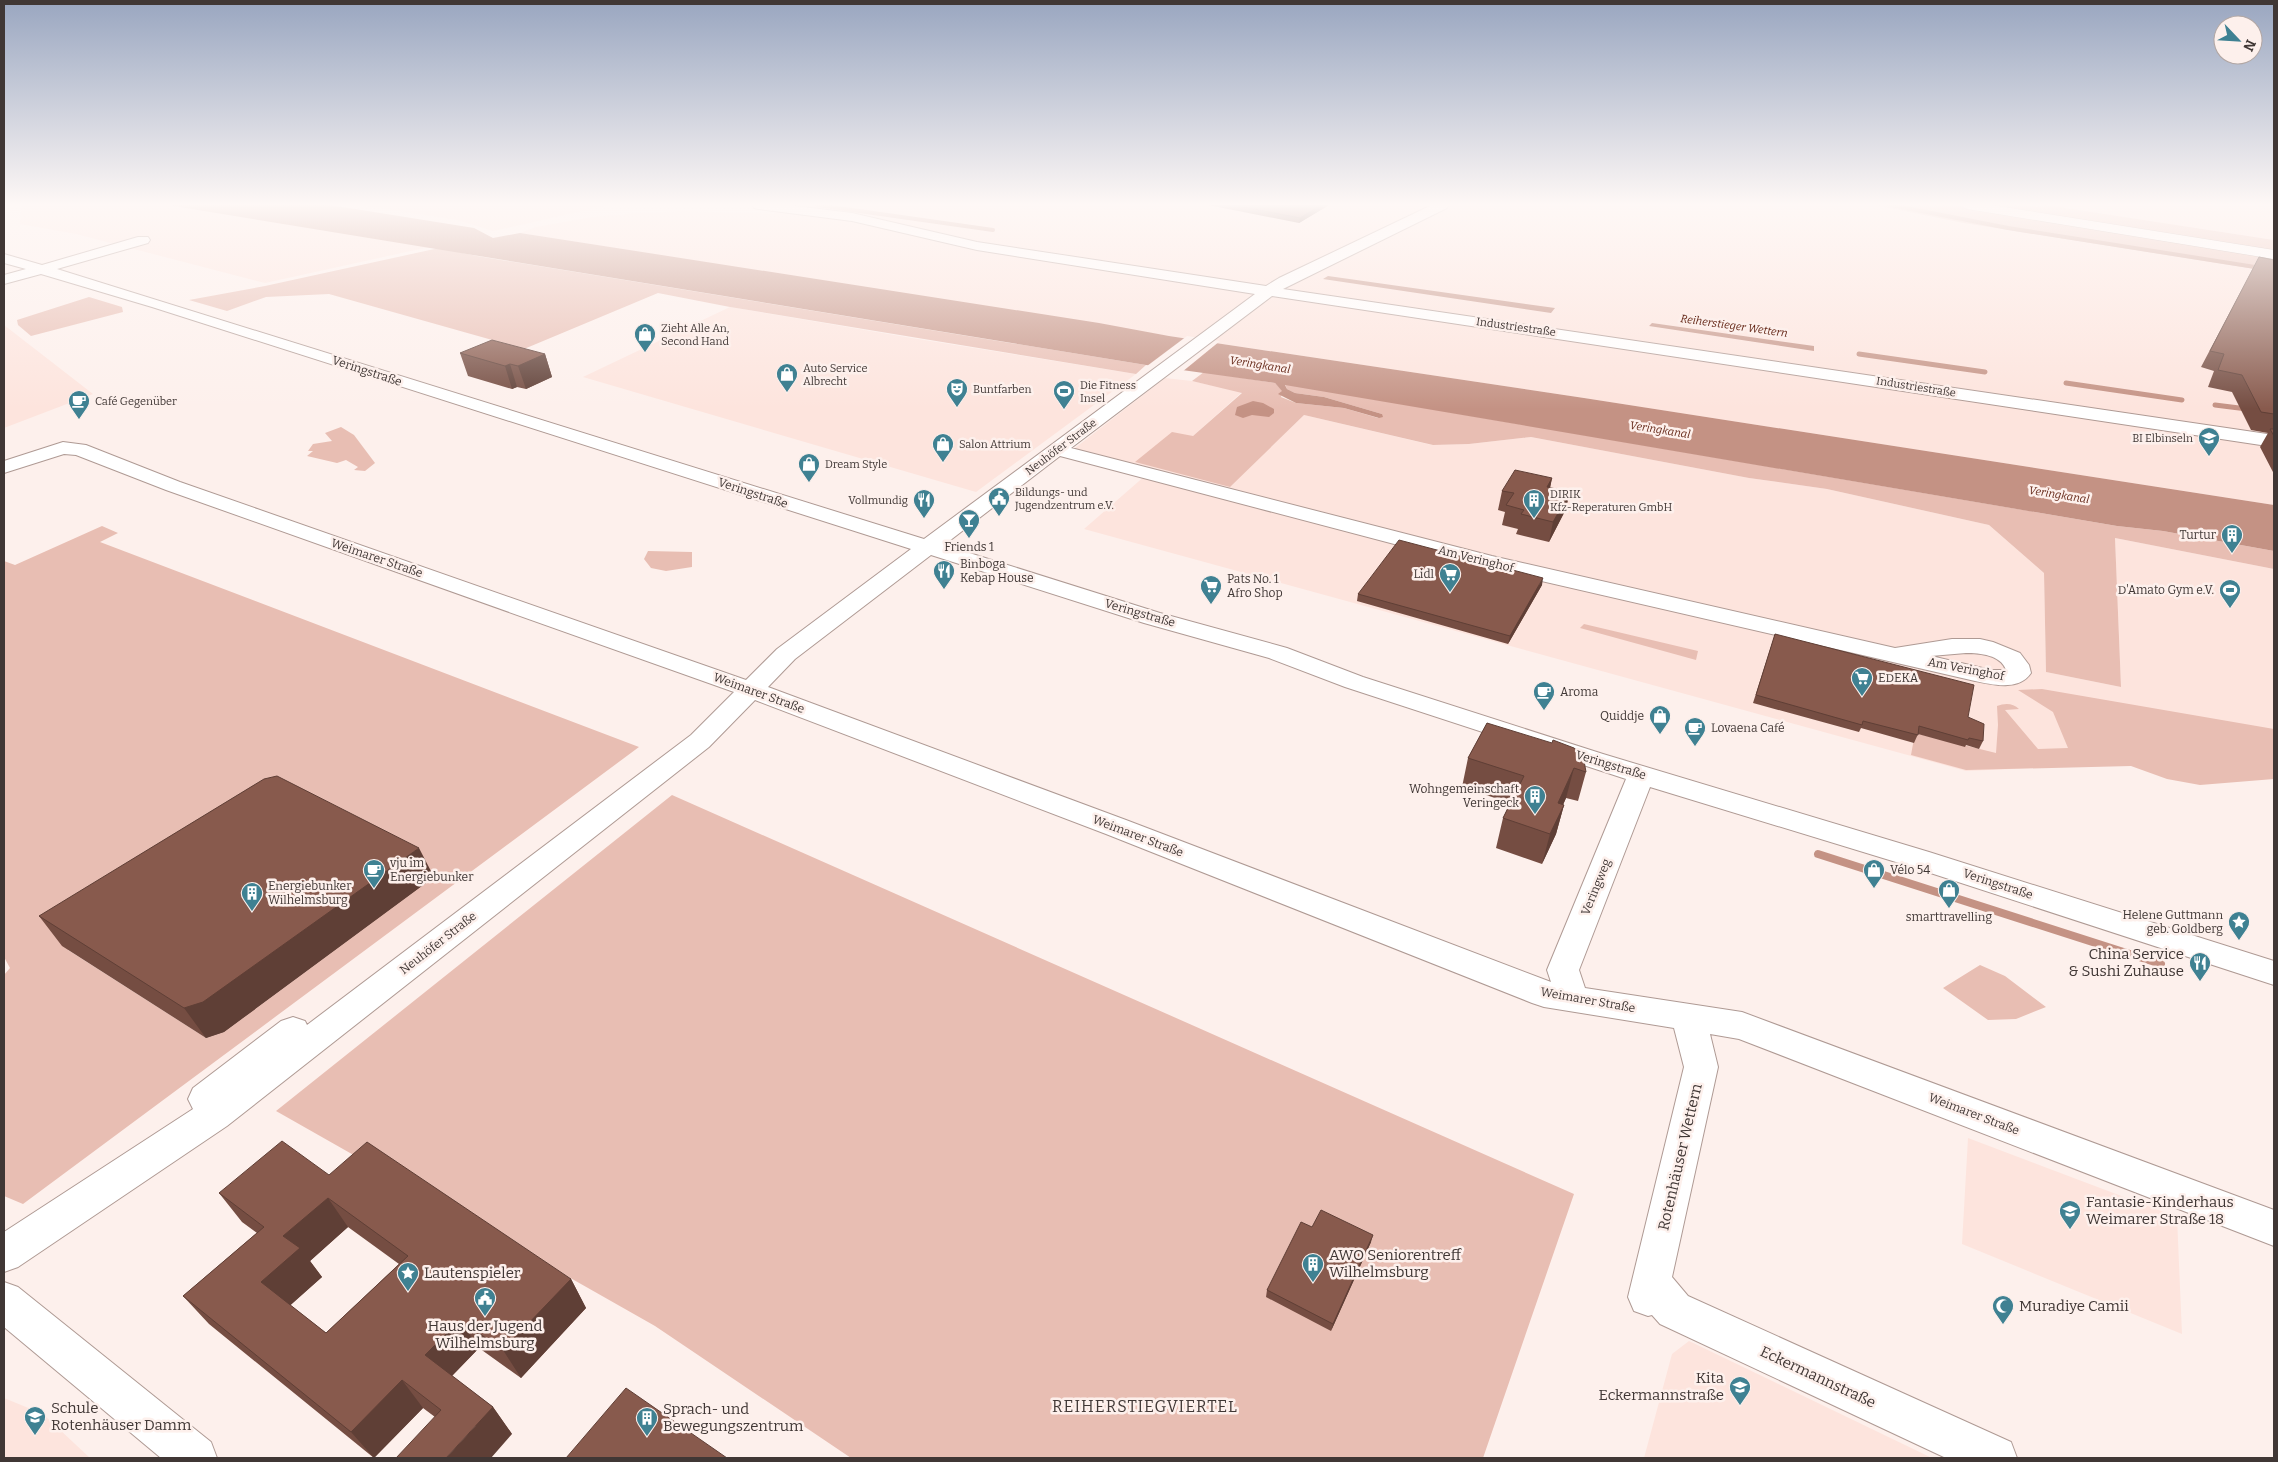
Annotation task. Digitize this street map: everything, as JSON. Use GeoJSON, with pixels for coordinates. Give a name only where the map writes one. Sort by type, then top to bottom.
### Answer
{"type":"FeatureCollection","features":[{"type":"Feature","properties":{"kind":"street"},"geometry":{"type":"LineString","coordinates":[[4,280],[26,273]]}},
{"type":"Feature","properties":{"kind":"street","name":"Veringstraße"},"geometry":{"type":"LineString","coordinates":[[60,273],[1152,618],[1278,653],[1354,682],[1641,775],[1919,859],[2274,974]]}},
{"type":"Feature","properties":{"kind":"street","name":"Industriestraße"},"geometry":{"type":"LineString","coordinates":[[1152,273],[2274,441]]}},
{"type":"Feature","properties":{"kind":"street","name":"Neuhöfer Straße"},"geometry":{"type":"LineString","coordinates":[[4,1254],[113,1182],[198,1105],[246,1067],[750,689],[786,654],[1269,290],[1303,273]]}},
{"type":"Feature","properties":{"kind":"street","name":"Weimarer Straße"},"geometry":{"type":"LineString","coordinates":[[4,467],[63,448],[79,449],[173,486],[750,689],[1116,827],[1544,994],[1742,1026],[2274,1228]]}},
{"type":"Feature","properties":{"kind":"street","name":"Am Veringhof"},"geometry":{"type":"LineString","coordinates":[[1058,450],[1489,562],[1746,622],[1898,655]]}},
{"type":"Feature","properties":{"kind":"street","name":"Veringweg"},"geometry":{"type":"LineString","coordinates":[[1573,999],[1563,970],[1641,775]]}},
{"type":"Feature","properties":{"kind":"street","name":"Rotenhäuser Wettern"},"geometry":{"type":"LineString","coordinates":[[1650,1290],[1701,1067],[1688,1016]]}},
{"type":"Feature","properties":{"kind":"street","name":"Eckermannstraße"},"geometry":{"type":"LineString","coordinates":[[1650,1290],[1674,1310],[1995,1458]]}},
{"type":"Feature","properties":{"kind":"street"},"geometry":{"type":"LineString","coordinates":[[4,1301],[195,1458]]}},
{"type":"Feature","properties":{"kind":"shaded area"},"geometry":{"type":"Polygon","coordinates":[[[227,273],[310,273],[265,283],[227,273]]]}},
{"type":"Feature","properties":{"kind":"shaded area"},"geometry":{"type":"Polygon","coordinates":[[[323,273],[583,273],[1146,365],[1136,374],[730,307],[658,293],[524,349],[329,294],[266,297],[227,311],[189,300],[323,273]]]}},
{"type":"Feature","properties":{"kind":"shaded area"},"geometry":{"type":"Polygon","coordinates":[[[773,273],[2274,273],[2274,505],[1584,398],[1169,336],[773,273]]]}},
{"type":"Feature","properties":{"kind":"shaded area"},"geometry":{"type":"Polygon","coordinates":[[[89,297],[122,307],[123,312],[31,336],[18,325],[17,320],[89,297]]]}},
{"type":"Feature","properties":{"kind":"shaded area"},"geometry":{"type":"Polygon","coordinates":[[[730,307],[1136,374],[976,492],[583,377],[730,307]]]}},
{"type":"Feature","properties":{"kind":"shaded area"},"geometry":{"type":"Polygon","coordinates":[[[4,325],[93,394],[4,428],[4,325]]]}},
{"type":"Feature","properties":{"kind":"shaded area"},"geometry":{"type":"Polygon","coordinates":[[[1204,372],[1275,383],[1283,391],[1281,397],[1296,403],[1344,408],[1378,418],[1382,414],[1324,397],[1295,393],[1287,389],[1285,384],[2274,551],[2274,569],[2115,538],[2121,687],[2046,672],[2044,573],[1989,525],[1827,489],[1749,478],[1531,437],[1469,444],[1433,445],[1304,415],[1230,487],[1135,462],[1172,432],[1193,436],[1242,393],[1192,381],[1204,372]]]}},
{"type":"Feature","properties":{"kind":"shaded area"},"geometry":{"type":"Polygon","coordinates":[[[1165,378],[1192,381],[1242,392],[1193,436],[1229,487],[1304,415],[1432,445],[1469,444],[1531,437],[1749,478],[1827,489],[1989,525],[2044,573],[2046,672],[2121,687],[2115,538],[2274,569],[2274,733],[2080,766],[1966,771],[1084,529],[1146,475],[1066,455],[1165,378]]]}},
{"type":"Feature","properties":{"kind":"shaded area"},"geometry":{"type":"Polygon","coordinates":[[[341,427],[354,435],[375,463],[365,471],[354,470],[358,467],[346,460],[337,463],[307,456],[313,451],[308,451],[313,444],[332,441],[325,433],[341,427]]]}},
{"type":"Feature","properties":{"kind":"shaded area"},"geometry":{"type":"Polygon","coordinates":[[[102,526],[118,533],[100,542],[639,747],[23,1204],[4,1196],[4,975],[10,968],[4,957],[4,561],[15,565],[102,526]],[[427,882],[70,941],[68,950],[206,1038],[224,1032],[427,882]]]}},
{"type":"Feature","properties":{"kind":"shaded area"},"geometry":{"type":"Polygon","coordinates":[[[648,551],[692,552],[692,567],[666,571],[651,568],[644,559],[648,551]]]}},
{"type":"Feature","properties":{"kind":"shaded area"},"geometry":{"type":"Polygon","coordinates":[[[1584,624],[1698,651],[1696,660],[1580,628],[1584,624]]]}},
{"type":"Feature","properties":{"kind":"shaded area"},"geometry":{"type":"Polygon","coordinates":[[[2042,689],[2274,729],[2274,779],[2200,785],[2167,779],[2131,766],[1966,770],[1911,755],[1915,733],[1996,753],[1997,706],[2006,704],[2019,709],[2005,710],[2038,749],[2068,748],[2053,712],[2018,690],[2042,689]]]}},
{"type":"Feature","properties":{"kind":"shaded area"},"geometry":{"type":"Polygon","coordinates":[[[672,795],[1574,1194],[1483,1458],[851,1458],[655,1326],[276,1111],[672,795]]]}},
{"type":"Feature","properties":{"kind":"shaded area"},"geometry":{"type":"Polygon","coordinates":[[[1980,965],[2005,976],[2046,1007],[2016,1019],[1988,1020],[1943,988],[1980,965]]]}},
{"type":"Feature","properties":{"kind":"shaded area","name":"Fantasie-Kinderhaus Weimarer Straße 18"},"geometry":{"type":"Polygon","coordinates":[[[1968,1138],[2177,1217],[2182,1334],[1962,1244],[1968,1138]]]}},
{"type":"Feature","properties":{"kind":"shaded area","name":"Kita Eckermannstraße"},"geometry":{"type":"Polygon","coordinates":[[[1689,1341],[1932,1458],[1644,1458],[1672,1354],[1689,1341]]]}},
{"type":"Feature","properties":{"kind":"shaded area","name":"Schule Rotenhäuser Damm"},"geometry":{"type":"Polygon","coordinates":[[[4,1398],[43,1414],[90,1458],[4,1458],[4,1398]]]}},
{"type":"Feature","properties":{"kind":"water","name":"Veringkanal"},"geometry":{"type":"Polygon","coordinates":[[[584,273],[779,273],[1099,323],[1169,336],[2274,505],[2274,551],[1285,385],[1287,389],[1295,393],[1324,397],[1382,414],[1383,417],[1379,418],[1344,408],[1296,403],[1278,394],[1282,391],[1275,383],[1146,365],[584,273]]]}},
{"type":"Feature","properties":{"kind":"water"},"geometry":{"type":"Polygon","coordinates":[[[1328,276],[1555,308],[1551,313],[1323,279],[1328,276]]]}},
{"type":"Feature","properties":{"kind":"water"},"geometry":{"type":"Polygon","coordinates":[[[1652,323],[1814,346],[1814,351],[1649,326],[1652,323]]]}},
{"type":"Feature","properties":{"kind":"water"},"geometry":{"type":"Polygon","coordinates":[[[1253,401],[1263,403],[1274,409],[1274,413],[1269,417],[1252,415],[1243,418],[1235,415],[1237,407],[1253,401]]]}},
{"type":"Feature","properties":{"kind":"pier"},"geometry":{"type":"Polygon","coordinates":[[[1187,336],[1220,341],[1182,372],[1147,366],[1187,336]]]}},
{"type":"Feature","properties":{"kind":"building"},"geometry":{"type":"Polygon","coordinates":[[[2251,273],[2274,273],[2274,414],[2261,412],[2242,375],[2218,370],[2224,354],[2210,351],[2251,273]]]}},
{"type":"Feature","properties":{"kind":"building"},"geometry":{"type":"Polygon","coordinates":[[[492,340],[545,354],[518,366],[510,364],[505,366],[460,353],[492,340]]]}},
{"type":"Feature","properties":{"kind":"building"},"geometry":{"type":"Polygon","coordinates":[[[1515,470],[1552,478],[1547,487],[1570,492],[1553,522],[1521,514],[1524,510],[1506,505],[1514,493],[1502,491],[1515,470]]]}},
{"type":"Feature","properties":{"kind":"building","name":"Lidl"},"geometry":{"type":"Polygon","coordinates":[[[1399,540],[1543,578],[1510,636],[1358,594],[1399,540]]]}},
{"type":"Feature","properties":{"kind":"building","name":"EDEKA"},"geometry":{"type":"Polygon","coordinates":[[[1775,634],[1974,685],[1968,717],[1984,724],[1983,741],[1969,738],[1968,740],[1919,726],[1918,735],[1863,721],[1862,725],[1756,695],[1775,634]]]}},
{"type":"Feature","properties":{"kind":"building"},"geometry":{"type":"Polygon","coordinates":[[[1487,723],[1552,743],[1553,740],[1574,748],[1583,755],[1586,772],[1574,768],[1558,803],[1564,805],[1550,834],[1503,818],[1524,776],[1468,758],[1487,723]]]}},
{"type":"Feature","properties":{"kind":"building","name":"Energiebunker Wilhelmsburg"},"geometry":{"type":"Polygon","coordinates":[[[277,776],[419,848],[203,1002],[184,1008],[39,916],[264,779],[277,776]]]}},
{"type":"Feature","properties":{"kind":"building","name":"Haus der Jugend Wilhelmsburg"},"geometry":{"type":"Polygon","coordinates":[[[282,1141],[329,1175],[367,1142],[571,1279],[503,1350],[460,1320],[425,1355],[493,1407],[446,1458],[396,1458],[441,1410],[402,1380],[351,1432],[183,1296],[264,1227],[219,1193],[282,1141]],[[328,1198],[283,1236],[300,1248],[261,1282],[326,1333],[408,1256],[328,1198]]]}},
{"type":"Feature","properties":{"kind":"building","name":"AWO Seniorentreff Wilhelmsburg"},"geometry":{"type":"Polygon","coordinates":[[[1321,1210],[1373,1235],[1333,1324],[1267,1290],[1301,1222],[1312,1227],[1321,1210]]]}},
{"type":"Feature","properties":{"kind":"building"},"geometry":{"type":"Polygon","coordinates":[[[626,1388],[727,1458],[566,1458],[626,1388]]]}},
{"type":"Feature","properties":{"kind":"waterway","name":"Reiherstieger Wettern"},"geometry":{"type":"LineString","coordinates":[[1859,354],[1985,372]]}},
{"type":"Feature","properties":{"kind":"waterway","name":"Reiherstieger Wettern"},"geometry":{"type":"LineString","coordinates":[[2066,383],[2182,400]]}},
{"type":"Feature","properties":{"kind":"waterway","name":"Reiherstieger Wettern"},"geometry":{"type":"LineString","coordinates":[[2215,405],[2247,409]]}},
{"type":"Feature","properties":{"kind":"waterway"},"geometry":{"type":"LineString","coordinates":[[1818,854],[2161,964]]}},
{"type":"Feature","properties":{"kind":"place","name":"Zieht Alle An, Second Hand"},"geometry":{"type":"Point","coordinates":[645,353]}},
{"type":"Feature","properties":{"kind":"place","name":"Auto Service Albrecht"},"geometry":{"type":"Point","coordinates":[787,393]}},
{"type":"Feature","properties":{"kind":"place","name":"Buntfarben"},"geometry":{"type":"Point","coordinates":[957,408]}},
{"type":"Feature","properties":{"kind":"place","name":"Die Fitness Insel"},"geometry":{"type":"Point","coordinates":[1064,410]}},
{"type":"Feature","properties":{"kind":"place","name":"Café Gegenüber"},"geometry":{"type":"Point","coordinates":[79,420]}},
{"type":"Feature","properties":{"kind":"place","name":"BI Elbinseln"},"geometry":{"type":"Point","coordinates":[2209,457]}},
{"type":"Feature","properties":{"kind":"place","name":"Salon Attrium"},"geometry":{"type":"Point","coordinates":[943,463]}},
{"type":"Feature","properties":{"kind":"place","name":"Dream Style"},"geometry":{"type":"Point","coordinates":[809,483]}},
{"type":"Feature","properties":{"kind":"place","name":"Bildungs- und Jugendzentrum e.V."},"geometry":{"type":"Point","coordinates":[999,517]}},
{"type":"Feature","properties":{"kind":"place","name":"Vollmundig"},"geometry":{"type":"Point","coordinates":[924,519]}},
{"type":"Feature","properties":{"kind":"place","name":"DIRIK Kfz-Reperaturen GmbH"},"geometry":{"type":"Point","coordinates":[1534,519]}},
{"type":"Feature","properties":{"kind":"place","name":"Friends 1"},"geometry":{"type":"Point","coordinates":[969,539]}},
{"type":"Feature","properties":{"kind":"place","name":"Turtur"},"geometry":{"type":"Point","coordinates":[2232,554]}},
{"type":"Feature","properties":{"kind":"place","name":"Binboga Kebap House"},"geometry":{"type":"Point","coordinates":[944,590]}},
{"type":"Feature","properties":{"kind":"place","name":"Lidl"},"geometry":{"type":"Point","coordinates":[1450,593]}},
{"type":"Feature","properties":{"kind":"place","name":"Pats No. 1 Afro Shop"},"geometry":{"type":"Point","coordinates":[1211,605]}},
{"type":"Feature","properties":{"kind":"place","name":"D'Amato Gym e.V."},"geometry":{"type":"Point","coordinates":[2230,609]}},
{"type":"Feature","properties":{"kind":"place","name":"EDEKA"},"geometry":{"type":"Point","coordinates":[1862,697]}},
{"type":"Feature","properties":{"kind":"place","name":"Aroma"},"geometry":{"type":"Point","coordinates":[1544,711]}},
{"type":"Feature","properties":{"kind":"place","name":"Quiddje"},"geometry":{"type":"Point","coordinates":[1660,735]}},
{"type":"Feature","properties":{"kind":"place","name":"Lovaena Café"},"geometry":{"type":"Point","coordinates":[1695,747]}},
{"type":"Feature","properties":{"kind":"place","name":"Wohngemeinschaft Veringeck"},"geometry":{"type":"Point","coordinates":[1535,815]}},
{"type":"Feature","properties":{"kind":"place","name":"vju im Energiebunker"},"geometry":{"type":"Point","coordinates":[374,889]}},
{"type":"Feature","properties":{"kind":"place","name":"Vélo 54"},"geometry":{"type":"Point","coordinates":[1874,889]}},
{"type":"Feature","properties":{"kind":"place","name":"smarttravelling"},"geometry":{"type":"Point","coordinates":[1949,909]}},
{"type":"Feature","properties":{"kind":"place","name":"Energiebunker Wilhelmsburg"},"geometry":{"type":"Point","coordinates":[252,912]}},
{"type":"Feature","properties":{"kind":"place","name":"Helene Guttmann geb. Goldberg"},"geometry":{"type":"Point","coordinates":[2239,941]}},
{"type":"Feature","properties":{"kind":"place","name":"China Service & Sushi Zuhause"},"geometry":{"type":"Point","coordinates":[2200,982]}},
{"type":"Feature","properties":{"kind":"place","name":"Fantasie-Kinderhaus Weimarer Straße 18"},"geometry":{"type":"Point","coordinates":[2070,1230]}},
{"type":"Feature","properties":{"kind":"place","name":"AWO Seniorentreff Wilhelmsburg"},"geometry":{"type":"Point","coordinates":[1313,1283]}},
{"type":"Feature","properties":{"kind":"place","name":"Lautenspieler"},"geometry":{"type":"Point","coordinates":[408,1292]}},
{"type":"Feature","properties":{"kind":"place","name":"Haus der Jugend Wilhelmsburg"},"geometry":{"type":"Point","coordinates":[485,1317]}},
{"type":"Feature","properties":{"kind":"place","name":"Muradiye Camii"},"geometry":{"type":"Point","coordinates":[2003,1325]}},
{"type":"Feature","properties":{"kind":"place","name":"Kita Eckermannstraße"},"geometry":{"type":"Point","coordinates":[1740,1406]}},
{"type":"Feature","properties":{"kind":"place","name":"Schule Rotenhäuser Damm"},"geometry":{"type":"Point","coordinates":[35,1436]}},
{"type":"Feature","properties":{"kind":"place","name":"Sprach- und Bewegungszentrum"},"geometry":{"type":"Point","coordinates":[647,1437]}},
{"type":"Feature","properties":{"kind":"district","name":"REIHERSTIEGVIERTEL"},"geometry":{"type":"Point","coordinates":[1145,1406]}}]}
